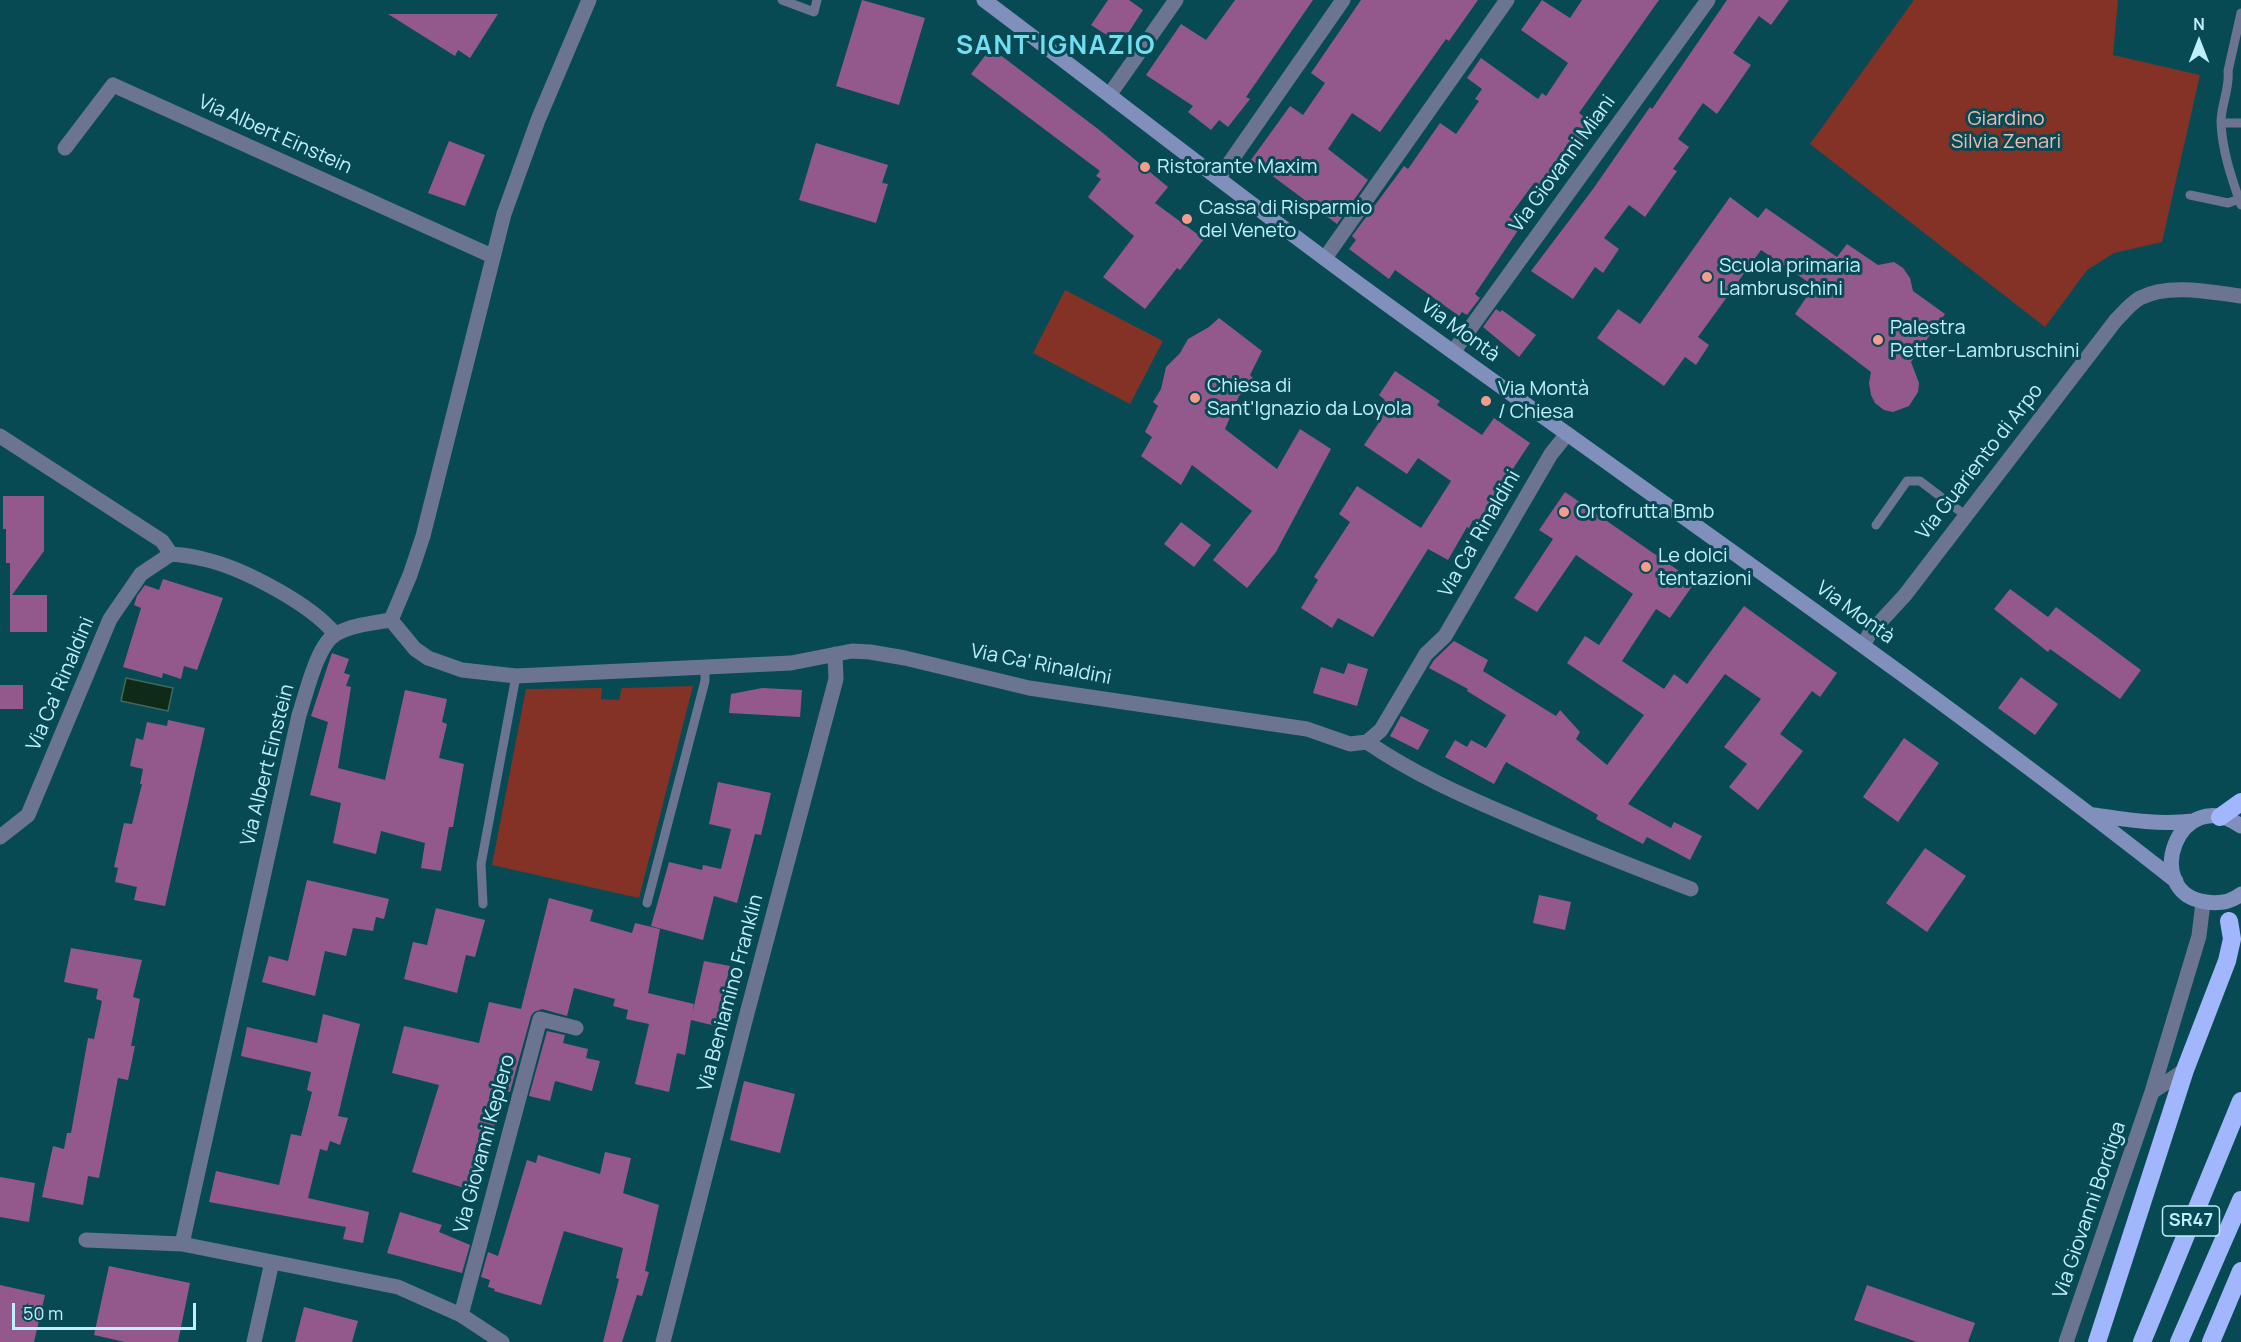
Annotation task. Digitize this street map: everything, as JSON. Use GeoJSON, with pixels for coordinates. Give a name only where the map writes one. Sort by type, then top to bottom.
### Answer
{"type":"FeatureCollection","features":[{"type":"Feature","properties":{"kind":"highway"},"geometry":{"type":"LineString","coordinates":[[2220,817],[2241,802]]}},
{"type":"Feature","properties":{"kind":"highway"},"geometry":{"type":"LineString","coordinates":[[2097,1342],[2185,1070],[2227,961],[2235,925]]}},
{"type":"Feature","properties":{"kind":"highway","name":"SR47"},"geometry":{"type":"LineString","coordinates":[[2142,1342],[2241,1101]]}},
{"type":"Feature","properties":{"kind":"highway","name":"SR47"},"geometry":{"type":"LineString","coordinates":[[2179,1342],[2241,1200]]}},
{"type":"Feature","properties":{"kind":"highway"},"geometry":{"type":"LineString","coordinates":[[2211,1342],[2241,1271]]}},
{"type":"Feature","properties":{"kind":"main road","name":"Via Montà"},"geometry":{"type":"LineString","coordinates":[[984,0],[1324,258],[1863,645],[2091,814],[2176,881],[2184,891],[2210,902],[2235,925]]}},
{"type":"Feature","properties":{"kind":"main road","name":"Via Montà"},"geometry":{"type":"LineString","coordinates":[[2091,814],[2169,824],[2206,817],[2220,817]]}},
{"type":"Feature","properties":{"kind":"main road"},"geometry":{"type":"LineString","coordinates":[[2220,817],[2233,820],[2241,826]]}},
{"type":"Feature","properties":{"kind":"main road"},"geometry":{"type":"LineString","coordinates":[[2176,881],[2171,868],[2171,854],[2175,841],[2194,821]]}},
{"type":"Feature","properties":{"kind":"main road"},"geometry":{"type":"LineString","coordinates":[[2210,902],[2228,901],[2241,894]]}},
{"type":"Feature","properties":{"kind":"street"},"geometry":{"type":"LineString","coordinates":[[0,436],[162,541],[171,554],[204,559],[252,577],[318,616],[335,634],[354,627],[391,620],[423,536],[504,214],[538,120],[589,0]]}},
{"type":"Feature","properties":{"kind":"street"},"geometry":{"type":"LineString","coordinates":[[1110,94],[1176,0]]}},
{"type":"Feature","properties":{"kind":"street"},"geometry":{"type":"LineString","coordinates":[[1219,178],[1344,0]]}},
{"type":"Feature","properties":{"kind":"street"},"geometry":{"type":"LineString","coordinates":[[1324,258],[1507,0]]}},
{"type":"Feature","properties":{"kind":"street","name":"Via Giovanni Miani"},"geometry":{"type":"LineString","coordinates":[[1453,352],[1707,0]]}},
{"type":"Feature","properties":{"kind":"street","name":"Via Albert Einstein"},"geometry":{"type":"LineString","coordinates":[[65,148],[113,85],[492,256]]}},
{"type":"Feature","properties":{"kind":"street","name":"Via Guariento di Arpo"},"geometry":{"type":"LineString","coordinates":[[1863,645],[1870,633],[1905,595],[2116,320],[2140,298],[2164,291],[2180,290],[2241,296]]}},
{"type":"Feature","properties":{"kind":"street","name":"Via Ca' Rinaldini"},"geometry":{"type":"LineString","coordinates":[[391,620],[415,649],[428,658],[462,670],[516,676],[790,663],[852,651],[870,652],[1029,688],[1307,729],[1350,744],[1367,742],[1381,730],[1426,654],[1445,636],[1551,454],[1567,434]]}},
{"type":"Feature","properties":{"kind":"street","name":"Via Ca' Rinaldini"},"geometry":{"type":"LineString","coordinates":[[0,837],[28,815],[110,619],[141,574],[171,554]]}},
{"type":"Feature","properties":{"kind":"street","name":"Via Albert Einstein"},"geometry":{"type":"LineString","coordinates":[[182,1244],[299,715],[321,651],[335,634]]}},
{"type":"Feature","properties":{"kind":"street","name":"Via Beniamino Franklin"},"geometry":{"type":"LineString","coordinates":[[663,1342],[742,1032],[836,679],[835,654]]}},
{"type":"Feature","properties":{"kind":"street","name":"Via Ca' Rinaldini"},"geometry":{"type":"LineString","coordinates":[[1367,742],[1391,758],[1496,810],[1582,847],[1691,889]]}},
{"type":"Feature","properties":{"kind":"street","name":"Via Giovanni Bordiga"},"geometry":{"type":"LineString","coordinates":[[2067,1342],[2152,1092],[2210,902]]}},
{"type":"Feature","properties":{"kind":"street","name":"Via Giovanni Keplero"},"geometry":{"type":"LineString","coordinates":[[461,1315],[540,1020],[576,1029]]}},
{"type":"Feature","properties":{"kind":"street"},"geometry":{"type":"LineString","coordinates":[[2152,1092],[2185,1070]]}},
{"type":"Feature","properties":{"kind":"street"},"geometry":{"type":"LineString","coordinates":[[86,1240],[182,1244],[398,1287],[461,1315],[502,1342]]}},
{"type":"Feature","properties":{"kind":"street"},"geometry":{"type":"LineString","coordinates":[[254,1342],[272,1262]]}},
{"type":"Feature","properties":{"kind":"lane"},"geometry":{"type":"LineString","coordinates":[[782,0],[814,12],[817,0]]}},
{"type":"Feature","properties":{"kind":"lane"},"geometry":{"type":"LineString","coordinates":[[2190,195],[2228,203],[2240,202],[2227,161],[2221,123],[2229,79],[2228,71],[2241,13]]}},
{"type":"Feature","properties":{"kind":"lane"},"geometry":{"type":"LineString","coordinates":[[2221,123],[2241,123]]}},
{"type":"Feature","properties":{"kind":"lane"},"geometry":{"type":"LineString","coordinates":[[1876,525],[1907,481],[1920,481],[1965,515]]}},
{"type":"Feature","properties":{"kind":"lane"},"geometry":{"type":"LineString","coordinates":[[647,903],[705,681],[705,666]]}},
{"type":"Feature","properties":{"kind":"lane"},"geometry":{"type":"LineString","coordinates":[[483,904],[481,864],[516,676]]}},
{"type":"Feature","properties":{"kind":"green space","name":"Giardino Silvia Zenari"},"geometry":{"type":"Polygon","coordinates":[[[1914,0],[2118,0],[2113,55],[2200,75],[2162,242],[2114,253],[2087,270],[2045,327],[1810,144],[1914,0]]]}},
{"type":"Feature","properties":{"kind":"green space"},"geometry":{"type":"Polygon","coordinates":[[[1065,290],[1163,341],[1130,404],[1033,353],[1065,290]]]}},
{"type":"Feature","properties":{"kind":"green space"},"geometry":{"type":"Polygon","coordinates":[[[693,686],[639,898],[492,865],[526,689],[602,688],[601,699],[619,700],[622,688],[693,686]]]}},
{"type":"Feature","properties":{"kind":"shaded area"},"geometry":{"type":"Polygon","coordinates":[[[126,678],[173,688],[168,711],[121,701],[126,678]]]}},
{"type":"Feature","properties":{"kind":"building"},"geometry":{"type":"Polygon","coordinates":[[[862,0],[925,18],[899,105],[836,86],[862,0]]]}},
{"type":"Feature","properties":{"kind":"building"},"geometry":{"type":"Polygon","coordinates":[[[1108,0],[1129,0],[1143,10],[1121,44],[1091,25],[1108,0]]]}},
{"type":"Feature","properties":{"kind":"building"},"geometry":{"type":"Polygon","coordinates":[[[1235,0],[1313,0],[1246,97],[1250,99],[1228,127],[1219,120],[1211,130],[1188,112],[1193,106],[1146,75],[1181,24],[1206,40],[1235,0]]]}},
{"type":"Feature","properties":{"kind":"building"},"geometry":{"type":"Polygon","coordinates":[[[1361,0],[1478,0],[1449,41],[1446,39],[1380,132],[1352,113],[1328,149],[1368,180],[1337,224],[1251,160],[1290,106],[1303,115],[1325,83],[1311,73],[1361,0]]]}},
{"type":"Feature","properties":{"kind":"building"},"geometry":{"type":"Polygon","coordinates":[[[1542,0],[1570,18],[1582,0],[1659,0],[1579,113],[1594,124],[1546,191],[1534,183],[1509,217],[1521,226],[1475,294],[1480,298],[1467,315],[1462,312],[1459,316],[1395,270],[1389,279],[1349,249],[1356,240],[1352,236],[1404,166],[1408,169],[1440,123],[1456,134],[1479,101],[1475,99],[1482,89],[1467,78],[1481,58],[1538,99],[1542,93],[1546,96],[1568,63],[1521,30],[1542,0]]]}},
{"type":"Feature","properties":{"kind":"building"},"geometry":{"type":"Polygon","coordinates":[[[1727,0],[1789,0],[1771,25],[1759,16],[1733,53],[1751,65],[1717,114],[1703,103],[1678,139],[1689,147],[1673,169],[1677,171],[1645,217],[1629,205],[1604,238],[1619,249],[1603,273],[1595,267],[1573,299],[1531,271],[1593,189],[1650,107],[1652,109],[1727,0]]]}},
{"type":"Feature","properties":{"kind":"building"},"geometry":{"type":"Polygon","coordinates":[[[388,14],[498,14],[470,58],[458,50],[455,56],[388,14]]]}},
{"type":"Feature","properties":{"kind":"building"},"geometry":{"type":"Polygon","coordinates":[[[991,48],[1098,129],[1168,187],[1155,203],[1204,239],[1180,270],[1177,268],[1145,309],[1103,277],[1134,236],[1088,197],[1101,179],[1096,176],[1100,171],[971,74],[991,48]]]}},
{"type":"Feature","properties":{"kind":"building"},"geometry":{"type":"Polygon","coordinates":[[[449,141],[485,155],[465,206],[428,193],[449,141]]]}},
{"type":"Feature","properties":{"kind":"building"},"geometry":{"type":"Polygon","coordinates":[[[816,143],[888,165],[882,183],[888,184],[876,223],[799,200],[816,143]]]}},
{"type":"Feature","properties":{"kind":"building"},"geometry":{"type":"Polygon","coordinates":[[[1730,197],[1758,218],[1766,208],[1837,257],[1847,244],[1878,265],[1894,262],[1903,268],[1910,278],[1913,291],[1945,314],[1911,362],[1919,383],[1918,392],[1909,406],[1893,412],[1884,410],[1875,403],[1869,383],[1871,372],[1795,314],[1814,286],[1761,250],[1698,337],[1709,345],[1696,365],[1685,357],[1664,386],[1597,338],[1618,309],[1640,324],[1730,197]]]}},
{"type":"Feature","properties":{"kind":"building"},"geometry":{"type":"Polygon","coordinates":[[[1496,309],[1500,312],[1502,310],[1536,335],[1519,357],[1483,327],[1496,309]]]}},
{"type":"Feature","properties":{"kind":"building"},"geometry":{"type":"Polygon","coordinates":[[[1219,318],[1262,351],[1250,375],[1253,378],[1251,387],[1239,396],[1225,429],[1277,469],[1300,429],[1331,449],[1276,552],[1247,588],[1213,560],[1252,511],[1192,465],[1181,485],[1141,456],[1152,437],[1145,432],[1158,406],[1153,402],[1161,389],[1166,367],[1180,353],[1188,339],[1209,327],[1219,318]]]}},
{"type":"Feature","properties":{"kind":"building"},"geometry":{"type":"Polygon","coordinates":[[[1395,371],[1440,401],[1437,405],[1482,435],[1494,418],[1530,443],[1503,484],[1501,483],[1478,523],[1473,520],[1469,528],[1467,527],[1448,560],[1428,549],[1373,637],[1338,618],[1332,628],[1301,608],[1318,580],[1314,577],[1350,522],[1339,514],[1357,486],[1421,528],[1451,481],[1418,458],[1407,474],[1364,445],[1380,421],[1374,417],[1385,400],[1379,395],[1395,371]]]}},
{"type":"Feature","properties":{"kind":"building"},"geometry":{"type":"Polygon","coordinates":[[[1565,492],[1695,582],[1670,618],[1656,609],[1622,661],[1664,689],[1674,674],[1687,684],[1744,606],[1837,673],[1820,697],[1812,691],[1780,734],[1803,751],[1758,810],[1729,787],[1747,764],[1724,747],[1761,699],[1725,674],[1628,804],[1671,828],[1674,822],[1702,836],[1690,860],[1647,837],[1643,844],[1596,819],[1598,815],[1506,762],[1494,784],[1445,757],[1455,740],[1467,747],[1471,740],[1486,748],[1506,715],[1467,691],[1468,689],[1429,668],[1454,641],[1488,660],[1483,671],[1556,716],[1560,710],[1580,732],[1576,739],[1607,765],[1644,715],[1567,663],[1585,636],[1599,645],[1633,594],[1576,555],[1537,612],[1514,598],[1553,539],[1539,530],[1565,492]]]}},
{"type":"Feature","properties":{"kind":"building"},"geometry":{"type":"Polygon","coordinates":[[[3,496],[44,496],[44,551],[12,595],[47,595],[47,632],[10,632],[10,563],[6,563],[3,496]]]}},
{"type":"Feature","properties":{"kind":"building"},"geometry":{"type":"Polygon","coordinates":[[[1181,522],[1211,545],[1194,567],[1164,544],[1181,522]]]}},
{"type":"Feature","properties":{"kind":"building"},"geometry":{"type":"Polygon","coordinates":[[[163,579],[223,598],[197,670],[184,666],[181,679],[163,673],[162,678],[123,667],[141,608],[134,605],[137,596],[145,585],[159,590],[163,579]]]}},
{"type":"Feature","properties":{"kind":"building"},"geometry":{"type":"Polygon","coordinates":[[[2010,589],[2048,617],[2056,607],[2141,670],[2120,699],[2050,649],[2048,652],[1994,609],[2010,589]]]}},
{"type":"Feature","properties":{"kind":"building"},"geometry":{"type":"Polygon","coordinates":[[[332,653],[349,659],[344,673],[350,675],[346,686],[351,687],[338,768],[385,780],[405,690],[447,699],[442,722],[447,724],[439,758],[464,764],[453,827],[449,827],[441,871],[421,868],[425,843],[381,831],[376,854],[333,843],[341,803],[310,795],[328,722],[311,716],[332,653]]]}},
{"type":"Feature","properties":{"kind":"building"},"geometry":{"type":"Polygon","coordinates":[[[1348,663],[1368,669],[1357,706],[1313,693],[1321,667],[1344,674],[1348,663]]]}},
{"type":"Feature","properties":{"kind":"building"},"geometry":{"type":"Polygon","coordinates":[[[2021,677],[2058,704],[2035,735],[1998,708],[2021,677]]]}},
{"type":"Feature","properties":{"kind":"building"},"geometry":{"type":"Polygon","coordinates":[[[0,685],[23,685],[23,709],[0,709],[0,685]]]}},
{"type":"Feature","properties":{"kind":"building"},"geometry":{"type":"Polygon","coordinates":[[[762,688],[802,690],[800,717],[729,713],[731,694],[762,688]]]}},
{"type":"Feature","properties":{"kind":"building"},"geometry":{"type":"Polygon","coordinates":[[[1401,716],[1429,730],[1418,750],[1390,736],[1401,716]]]}},
{"type":"Feature","properties":{"kind":"building"},"geometry":{"type":"Polygon","coordinates":[[[168,720],[205,728],[165,906],[134,900],[137,887],[115,882],[118,868],[114,867],[124,823],[132,824],[142,784],[140,784],[143,769],[130,766],[136,738],[143,740],[147,722],[167,726],[168,720]]]}},
{"type":"Feature","properties":{"kind":"building"},"geometry":{"type":"Polygon","coordinates":[[[1904,738],[1939,763],[1898,822],[1863,797],[1904,738]]]}},
{"type":"Feature","properties":{"kind":"building"},"geometry":{"type":"Polygon","coordinates":[[[718,782],[771,793],[761,835],[755,834],[737,903],[714,896],[703,940],[651,926],[669,862],[702,870],[703,865],[721,869],[731,829],[709,824],[718,782]]]}},
{"type":"Feature","properties":{"kind":"building"},"geometry":{"type":"Polygon","coordinates":[[[1925,848],[1966,876],[1927,932],[1886,903],[1925,848]]]}},
{"type":"Feature","properties":{"kind":"building"},"geometry":{"type":"Polygon","coordinates":[[[307,880],[389,899],[384,919],[376,917],[373,931],[353,928],[346,956],[325,951],[315,996],[262,982],[269,956],[288,961],[307,880]]]}},
{"type":"Feature","properties":{"kind":"building"},"geometry":{"type":"Polygon","coordinates":[[[1539,895],[1571,902],[1565,930],[1533,923],[1539,895]]]}},
{"type":"Feature","properties":{"kind":"building"},"geometry":{"type":"Polygon","coordinates":[[[549,898],[593,910],[590,921],[632,933],[635,923],[660,929],[648,993],[694,1004],[692,1015],[704,961],[730,966],[716,1026],[691,1020],[685,1055],[677,1053],[669,1092],[635,1084],[649,1024],[626,1019],[628,1010],[613,1006],[615,999],[574,988],[567,1016],[542,1009],[531,1016],[510,1092],[505,1091],[474,1191],[412,1172],[439,1085],[392,1073],[404,1026],[479,1043],[489,1002],[521,1009],[549,898]]]}},
{"type":"Feature","properties":{"kind":"building"},"geometry":{"type":"Polygon","coordinates":[[[436,908],[485,920],[475,957],[466,955],[457,993],[404,979],[413,942],[427,945],[436,908]]]}},
{"type":"Feature","properties":{"kind":"building"},"geometry":{"type":"Polygon","coordinates":[[[71,948],[142,960],[133,997],[140,999],[131,1046],[135,1046],[128,1080],[118,1078],[99,1178],[88,1176],[83,1205],[42,1197],[53,1146],[64,1149],[67,1133],[71,1133],[88,1038],[94,1039],[102,1001],[96,999],[98,989],[64,982],[71,948]]]}},
{"type":"Feature","properties":{"kind":"building"},"geometry":{"type":"Polygon","coordinates":[[[323,1014],[360,1024],[338,1116],[348,1118],[340,1145],[330,1141],[327,1151],[320,1149],[308,1198],[369,1212],[363,1243],[343,1239],[346,1227],[209,1202],[216,1171],[279,1185],[291,1134],[301,1136],[312,1092],[307,1090],[311,1072],[241,1056],[247,1027],[317,1043],[323,1014]]]}},
{"type":"Feature","properties":{"kind":"building"},"geometry":{"type":"Polygon","coordinates":[[[547,1031],[565,1035],[563,1043],[588,1049],[586,1058],[600,1061],[592,1091],[555,1081],[550,1101],[529,1096],[547,1031]]]}},
{"type":"Feature","properties":{"kind":"building"},"geometry":{"type":"Polygon","coordinates":[[[744,1081],[795,1094],[780,1153],[730,1140],[744,1081]]]}},
{"type":"Feature","properties":{"kind":"building"},"geometry":{"type":"Polygon","coordinates":[[[605,1152],[631,1158],[623,1193],[659,1205],[645,1271],[649,1272],[642,1296],[637,1295],[622,1342],[603,1342],[619,1279],[616,1278],[623,1248],[564,1231],[541,1305],[494,1291],[495,1289],[488,1287],[490,1280],[481,1277],[488,1252],[498,1256],[527,1160],[536,1163],[538,1155],[600,1174],[605,1152]]]}},
{"type":"Feature","properties":{"kind":"building"},"geometry":{"type":"Polygon","coordinates":[[[0,1177],[35,1183],[29,1222],[0,1217],[0,1177]]]}},
{"type":"Feature","properties":{"kind":"building"},"geometry":{"type":"Polygon","coordinates":[[[400,1212],[442,1225],[439,1232],[470,1245],[462,1273],[387,1253],[400,1212]]]}},
{"type":"Feature","properties":{"kind":"building"},"geometry":{"type":"Polygon","coordinates":[[[109,1266],[190,1283],[178,1342],[125,1342],[94,1335],[109,1266]]]}},
{"type":"Feature","properties":{"kind":"building"},"geometry":{"type":"Polygon","coordinates":[[[0,1285],[45,1295],[34,1342],[0,1342],[0,1285]]]}},
{"type":"Feature","properties":{"kind":"building"},"geometry":{"type":"Polygon","coordinates":[[[1867,1285],[1975,1323],[1968,1342],[1917,1342],[1854,1320],[1867,1285]]]}},
{"type":"Feature","properties":{"kind":"building"},"geometry":{"type":"Polygon","coordinates":[[[304,1307],[358,1321],[352,1342],[295,1342],[304,1307]]]}},
{"type":"Feature","properties":{"kind":"place","name":"Ristorante Maxim"},"geometry":{"type":"Point","coordinates":[1145,167]}},
{"type":"Feature","properties":{"kind":"place","name":"Cassa di Risparmio del Veneto"},"geometry":{"type":"Point","coordinates":[1187,219]}},
{"type":"Feature","properties":{"kind":"place","name":"Scuola primaria Lambruschini"},"geometry":{"type":"Point","coordinates":[1707,277]}},
{"type":"Feature","properties":{"kind":"place","name":"Palestra Petter-Lambruschini"},"geometry":{"type":"Point","coordinates":[1878,340]}},
{"type":"Feature","properties":{"kind":"place","name":"Chiesa di Sant'Ignazio da Loyola"},"geometry":{"type":"Point","coordinates":[1195,398]}},
{"type":"Feature","properties":{"kind":"place","name":"Via Montà / Chiesa"},"geometry":{"type":"Point","coordinates":[1486,401]}},
{"type":"Feature","properties":{"kind":"place","name":"Ortofrutta Bmb"},"geometry":{"type":"Point","coordinates":[1564,512]}},
{"type":"Feature","properties":{"kind":"place","name":"Le dolci tentazioni"},"geometry":{"type":"Point","coordinates":[1646,567]}},
{"type":"Feature","properties":{"kind":"district","name":"SANT'IGNAZIO"},"geometry":{"type":"Point","coordinates":[1056,47]}}]}
